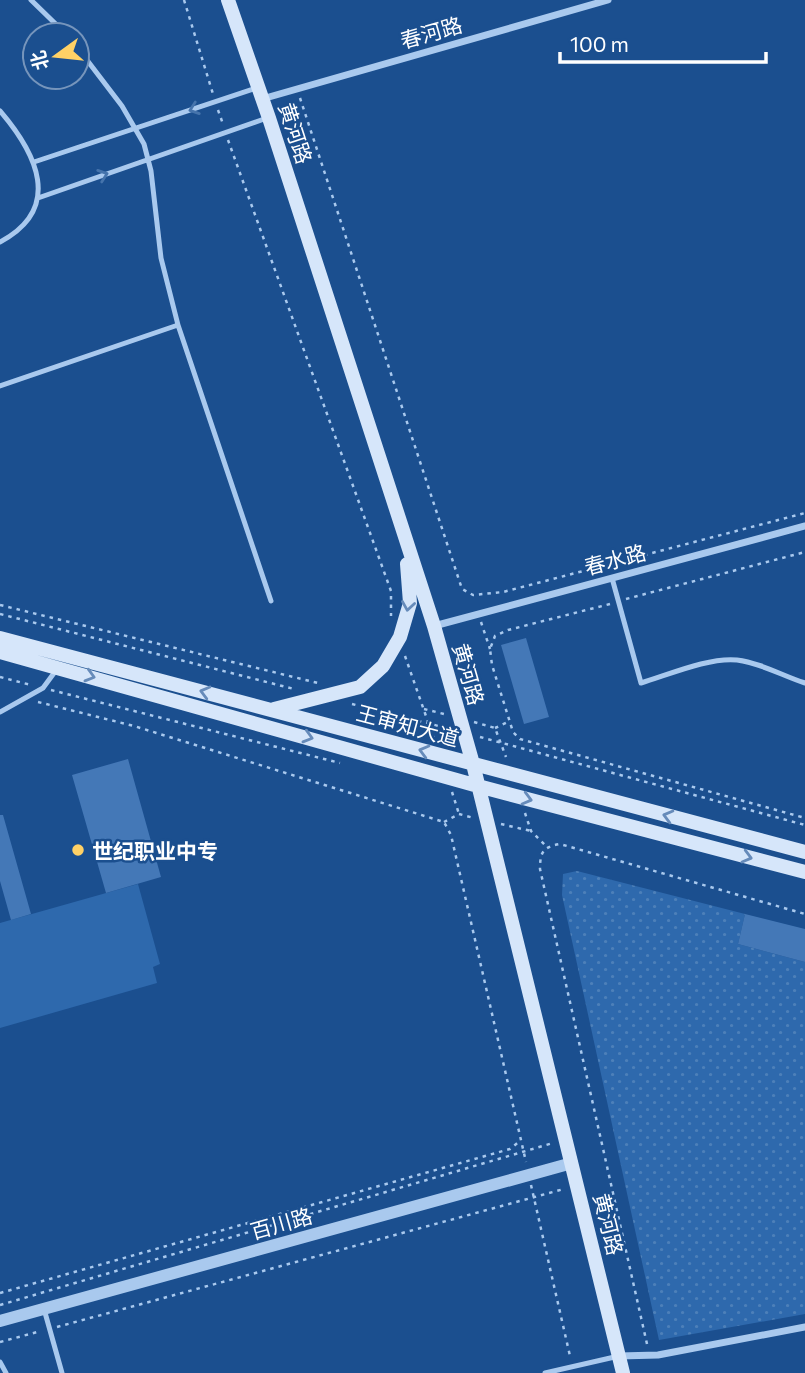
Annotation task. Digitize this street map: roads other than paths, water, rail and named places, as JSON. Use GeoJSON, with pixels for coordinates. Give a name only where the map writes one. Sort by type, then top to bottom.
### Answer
{"type":"FeatureCollection","features":[{"type":"Feature","properties":{"kind":"main road","name":"黄河路"},"geometry":{"type":"LineString","coordinates":[[228,0],[261,93],[434,626],[473,764],[623,1373]]}},
{"type":"Feature","properties":{"kind":"main road"},"geometry":{"type":"LineString","coordinates":[[271,710],[360,687],[383,666],[400,637],[411,603],[405,538]]}},
{"type":"Feature","properties":{"kind":"main road","name":"王审知大道"},"geometry":{"type":"LineString","coordinates":[[0,638],[63,661],[271,710],[805,852]]}},
{"type":"Feature","properties":{"kind":"main road"},"geometry":{"type":"LineString","coordinates":[[0,652],[63,661],[478,786],[805,872]]}},
{"type":"Feature","properties":{"kind":"street","name":"春河路"},"geometry":{"type":"LineString","coordinates":[[261,93],[297,89],[608,0]]}},
{"type":"Feature","properties":{"kind":"street","name":"春水路"},"geometry":{"type":"LineString","coordinates":[[434,626],[805,526]]}},
{"type":"Feature","properties":{"kind":"street","name":"百川路"},"geometry":{"type":"LineString","coordinates":[[0,1321],[572,1163]]}},
{"type":"Feature","properties":{"kind":"street"},"geometry":{"type":"LineString","coordinates":[[619,1356],[649,1355],[805,1327]]}},
{"type":"Feature","properties":{"kind":"lane"},"geometry":{"type":"LineString","coordinates":[[31,0],[53,21]]}},
{"type":"Feature","properties":{"kind":"lane"},"geometry":{"type":"LineString","coordinates":[[91,64],[136,128],[148,159],[161,258],[178,325],[271,601]]}},
{"type":"Feature","properties":{"kind":"lane"},"geometry":{"type":"LineString","coordinates":[[34,162],[215,102],[261,93]]}},
{"type":"Feature","properties":{"kind":"lane"},"geometry":{"type":"LineString","coordinates":[[0,111],[26,145],[39,181],[37,205],[22,225],[0,242]]}},
{"type":"Feature","properties":{"kind":"lane"},"geometry":{"type":"LineString","coordinates":[[38,198],[269,118]]}},
{"type":"Feature","properties":{"kind":"lane"},"geometry":{"type":"LineString","coordinates":[[0,386],[178,325]]}},
{"type":"Feature","properties":{"kind":"lane"},"geometry":{"type":"LineString","coordinates":[[612,578],[641,683],[712,662],[736,660],[765,667],[805,683]]}},
{"type":"Feature","properties":{"kind":"lane"},"geometry":{"type":"LineString","coordinates":[[0,712],[43,688],[63,661]]}},
{"type":"Feature","properties":{"kind":"lane"},"geometry":{"type":"LineString","coordinates":[[44,1309],[62,1373]]}},
{"type":"Feature","properties":{"kind":"lane"},"geometry":{"type":"LineString","coordinates":[[545,1373],[619,1356]]}},
{"type":"Feature","properties":{"kind":"lane"},"geometry":{"type":"LineString","coordinates":[[0,1362],[6,1373]]}},
{"type":"Feature","properties":{"kind":"place","name":"世纪职业中专"},"geometry":{"type":"Point","coordinates":[78,850]}}]}
